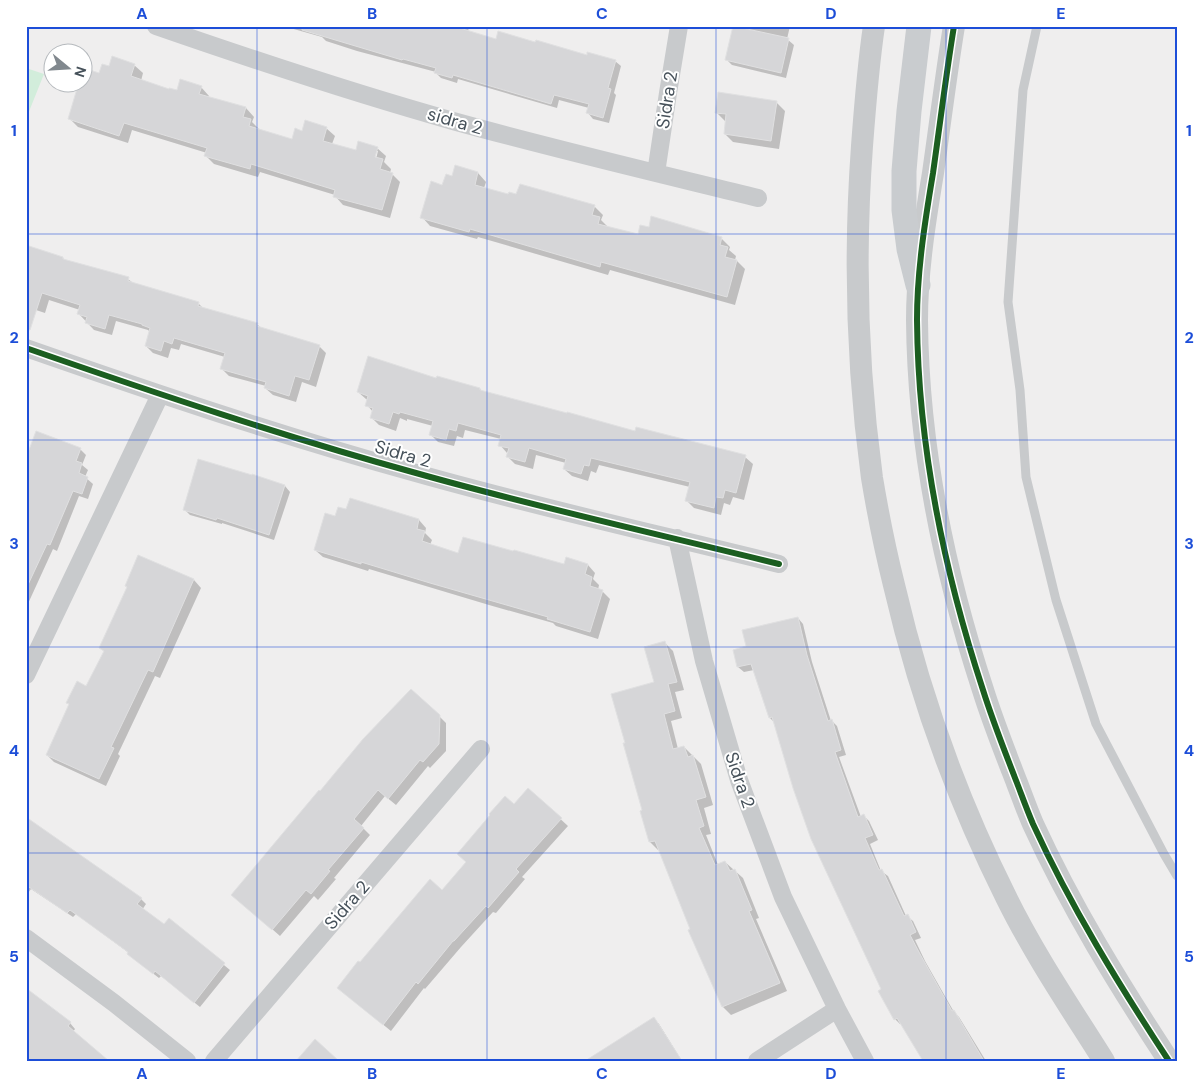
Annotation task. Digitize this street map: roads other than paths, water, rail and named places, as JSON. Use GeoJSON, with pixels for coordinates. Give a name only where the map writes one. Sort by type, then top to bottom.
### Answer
{"type":"FeatureCollection","features":[{"type":"Feature","properties":{"kind":"main road"},"geometry":{"type":"LineString","coordinates":[[918,285],[909,249],[904,210],[904,171],[919,26]]}},
{"type":"Feature","properties":{"kind":"street","name":"sidra 2"},"geometry":{"type":"LineString","coordinates":[[156,26],[361,94],[453,121],[545,146],[758,198]]}},
{"type":"Feature","properties":{"kind":"street","name":"Sidra 2"},"geometry":{"type":"LineString","coordinates":[[656,173],[679,26]]}},
{"type":"Feature","properties":{"kind":"street"},"geometry":{"type":"LineString","coordinates":[[874,26],[864,113],[859,186],[857,260],[864,406],[873,479],[886,552],[923,694],[947,763],[975,832],[1006,898],[1041,963],[1104,1061]]}},
{"type":"Feature","properties":{"kind":"street"},"geometry":{"type":"LineString","coordinates":[[954,26],[926,220],[918,285],[917,317],[918,359],[925,442],[942,540],[966,636],[993,721],[1032,823],[1078,912],[1128,997],[1170,1061]]}},
{"type":"Feature","properties":{"kind":"street","name":"Sidra 2"},"geometry":{"type":"LineString","coordinates":[[26,348],[160,395],[297,439],[546,508],[779,564]]}},
{"type":"Feature","properties":{"kind":"street"},"geometry":{"type":"LineString","coordinates":[[26,675],[160,395]]}},
{"type":"Feature","properties":{"kind":"street","name":"Sidra 2"},"geometry":{"type":"LineString","coordinates":[[677,538],[704,661],[739,780],[783,897],[837,1009],[865,1061]]}},
{"type":"Feature","properties":{"kind":"street","name":"Sidra 2"},"geometry":{"type":"LineString","coordinates":[[214,1061],[481,749]]}},
{"type":"Feature","properties":{"kind":"street"},"geometry":{"type":"LineString","coordinates":[[26,938],[114,1003],[187,1061]]}},
{"type":"Feature","properties":{"kind":"street"},"geometry":{"type":"LineString","coordinates":[[757,1061],[837,1009]]}},
{"type":"Feature","properties":{"kind":"lane"},"geometry":{"type":"LineString","coordinates":[[1037,26],[1023,90],[1008,302],[1020,390],[1026,477],[1056,600],[1096,724],[1177,876]]}}]}
